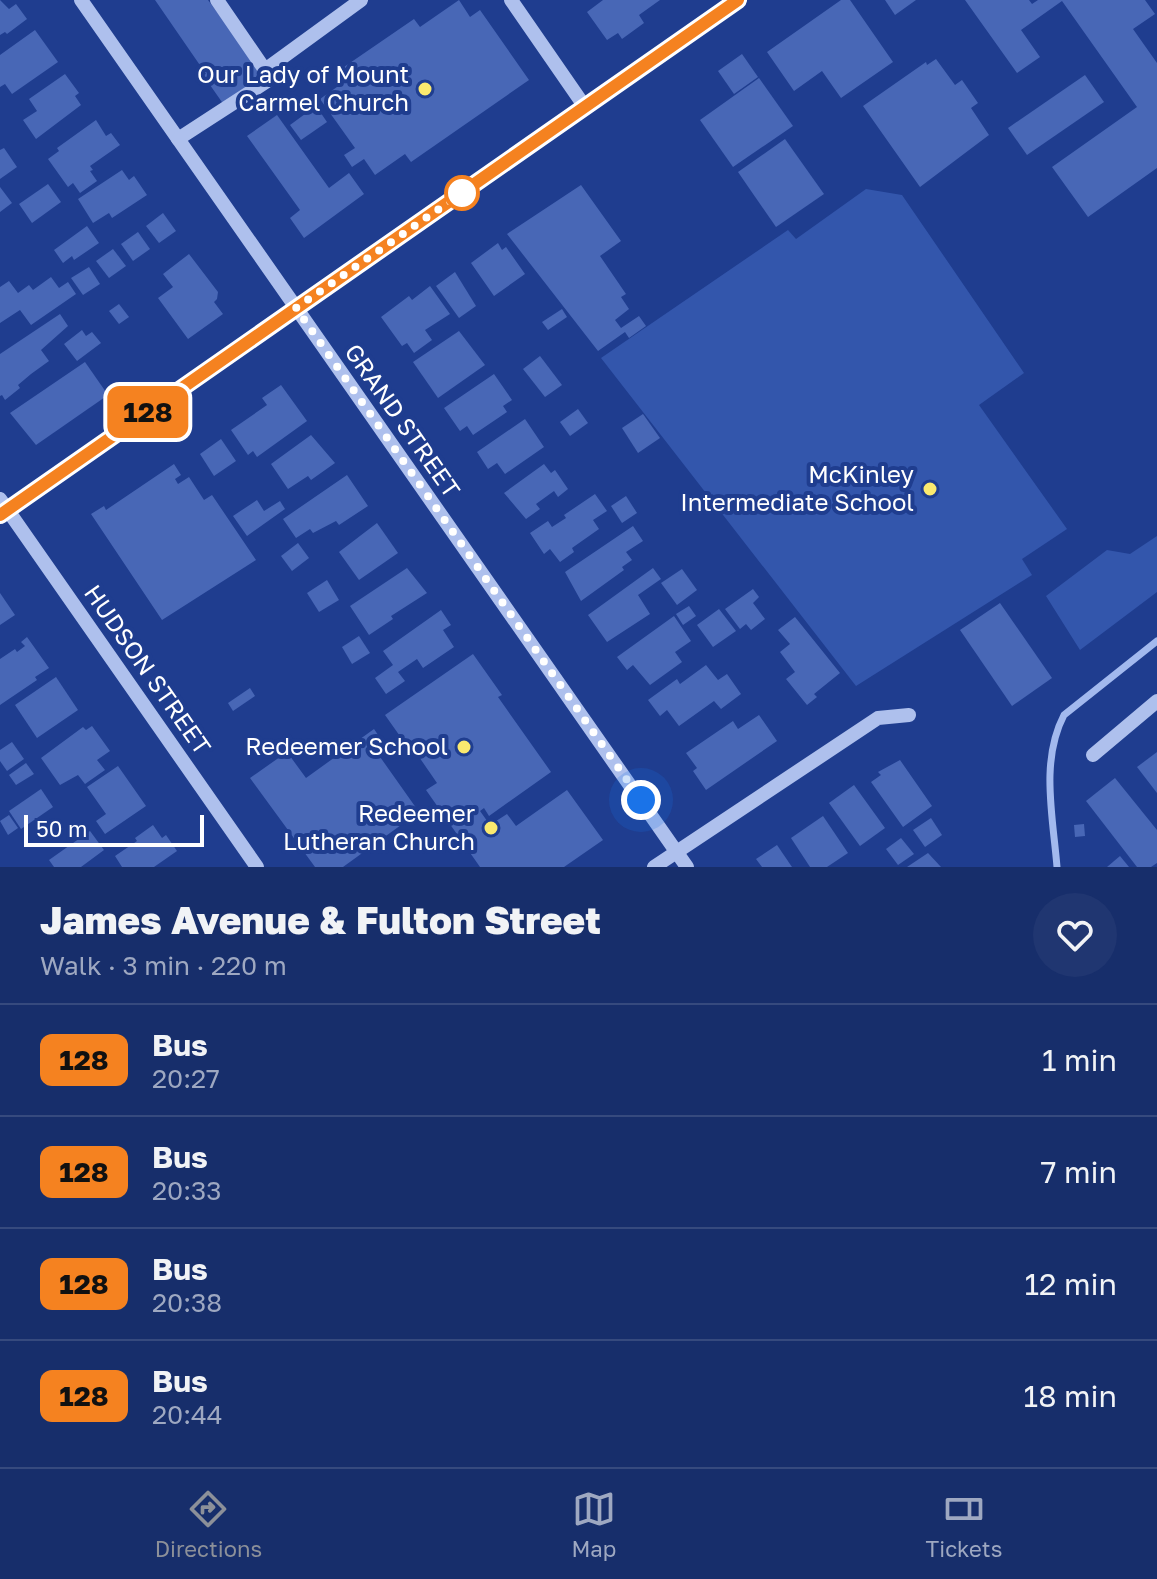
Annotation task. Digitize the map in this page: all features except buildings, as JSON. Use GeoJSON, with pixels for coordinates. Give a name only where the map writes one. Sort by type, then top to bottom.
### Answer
{"type":"FeatureCollection","features":[{"type":"Feature","properties":{"kind":"street","name":"GRAND STREET"},"geometry":{"type":"LineString","coordinates":[[81,0],[687,867]]}},
{"type":"Feature","properties":{"kind":"street"},"geometry":{"type":"LineString","coordinates":[[178,139],[272,78],[217,0]]}},
{"type":"Feature","properties":{"kind":"street"},"geometry":{"type":"LineString","coordinates":[[265,70],[361,0]]}},
{"type":"Feature","properties":{"kind":"street"},"geometry":{"type":"LineString","coordinates":[[511,0],[585,107]]}},
{"type":"Feature","properties":{"kind":"street"},"geometry":{"type":"LineString","coordinates":[[2,508],[296,308],[738,0]]}},
{"type":"Feature","properties":{"kind":"street","name":"HUDSON STREET"},"geometry":{"type":"LineString","coordinates":[[2,508],[257,867]]}},
{"type":"Feature","properties":{"kind":"street"},"geometry":{"type":"LineString","coordinates":[[1093,755],[1157,701]]}},
{"type":"Feature","properties":{"kind":"street"},"geometry":{"type":"LineString","coordinates":[[654,867],[878,718],[909,715]]}},
{"type":"Feature","properties":{"kind":"shaded area"},"geometry":{"type":"Polygon","coordinates":[[[866,189],[902,195],[1024,373],[979,405],[1067,529],[1022,559],[1032,575],[856,686],[601,358],[788,230],[796,239],[866,189]]]}},
{"type":"Feature","properties":{"kind":"shaded area"},"geometry":{"type":"Polygon","coordinates":[[[1157,536],[1157,592],[1080,650],[1046,596],[1107,550],[1130,554],[1157,536]]]}},
{"type":"Feature","properties":{"kind":"waterway"},"geometry":{"type":"LineString","coordinates":[[1057,867],[1050,770],[1052,751],[1064,715],[1157,641]]}},
{"type":"Feature","properties":{"kind":"bus line","name":"128"},"geometry":{"type":"LineString","coordinates":[[0,515],[738,0]]}},
{"type":"Feature","properties":{"kind":"place","name":"Our Lady of Mount Carmel Church"},"geometry":{"type":"Point","coordinates":[425,89]}},
{"type":"Feature","properties":{"kind":"place","name":"McKinley Intermediate School"},"geometry":{"type":"Point","coordinates":[930,489]}},
{"type":"Feature","properties":{"kind":"place","name":"Redeemer School"},"geometry":{"type":"Point","coordinates":[464,747]}},
{"type":"Feature","properties":{"kind":"place","name":"Redeemer Lutheran Church"},"geometry":{"type":"Point","coordinates":[491,828]}},
{"type":"Feature","properties":{"kind":"route"},"geometry":{"type":"LineString","coordinates":[[462,193],[296,308],[641,800]]}}]}
